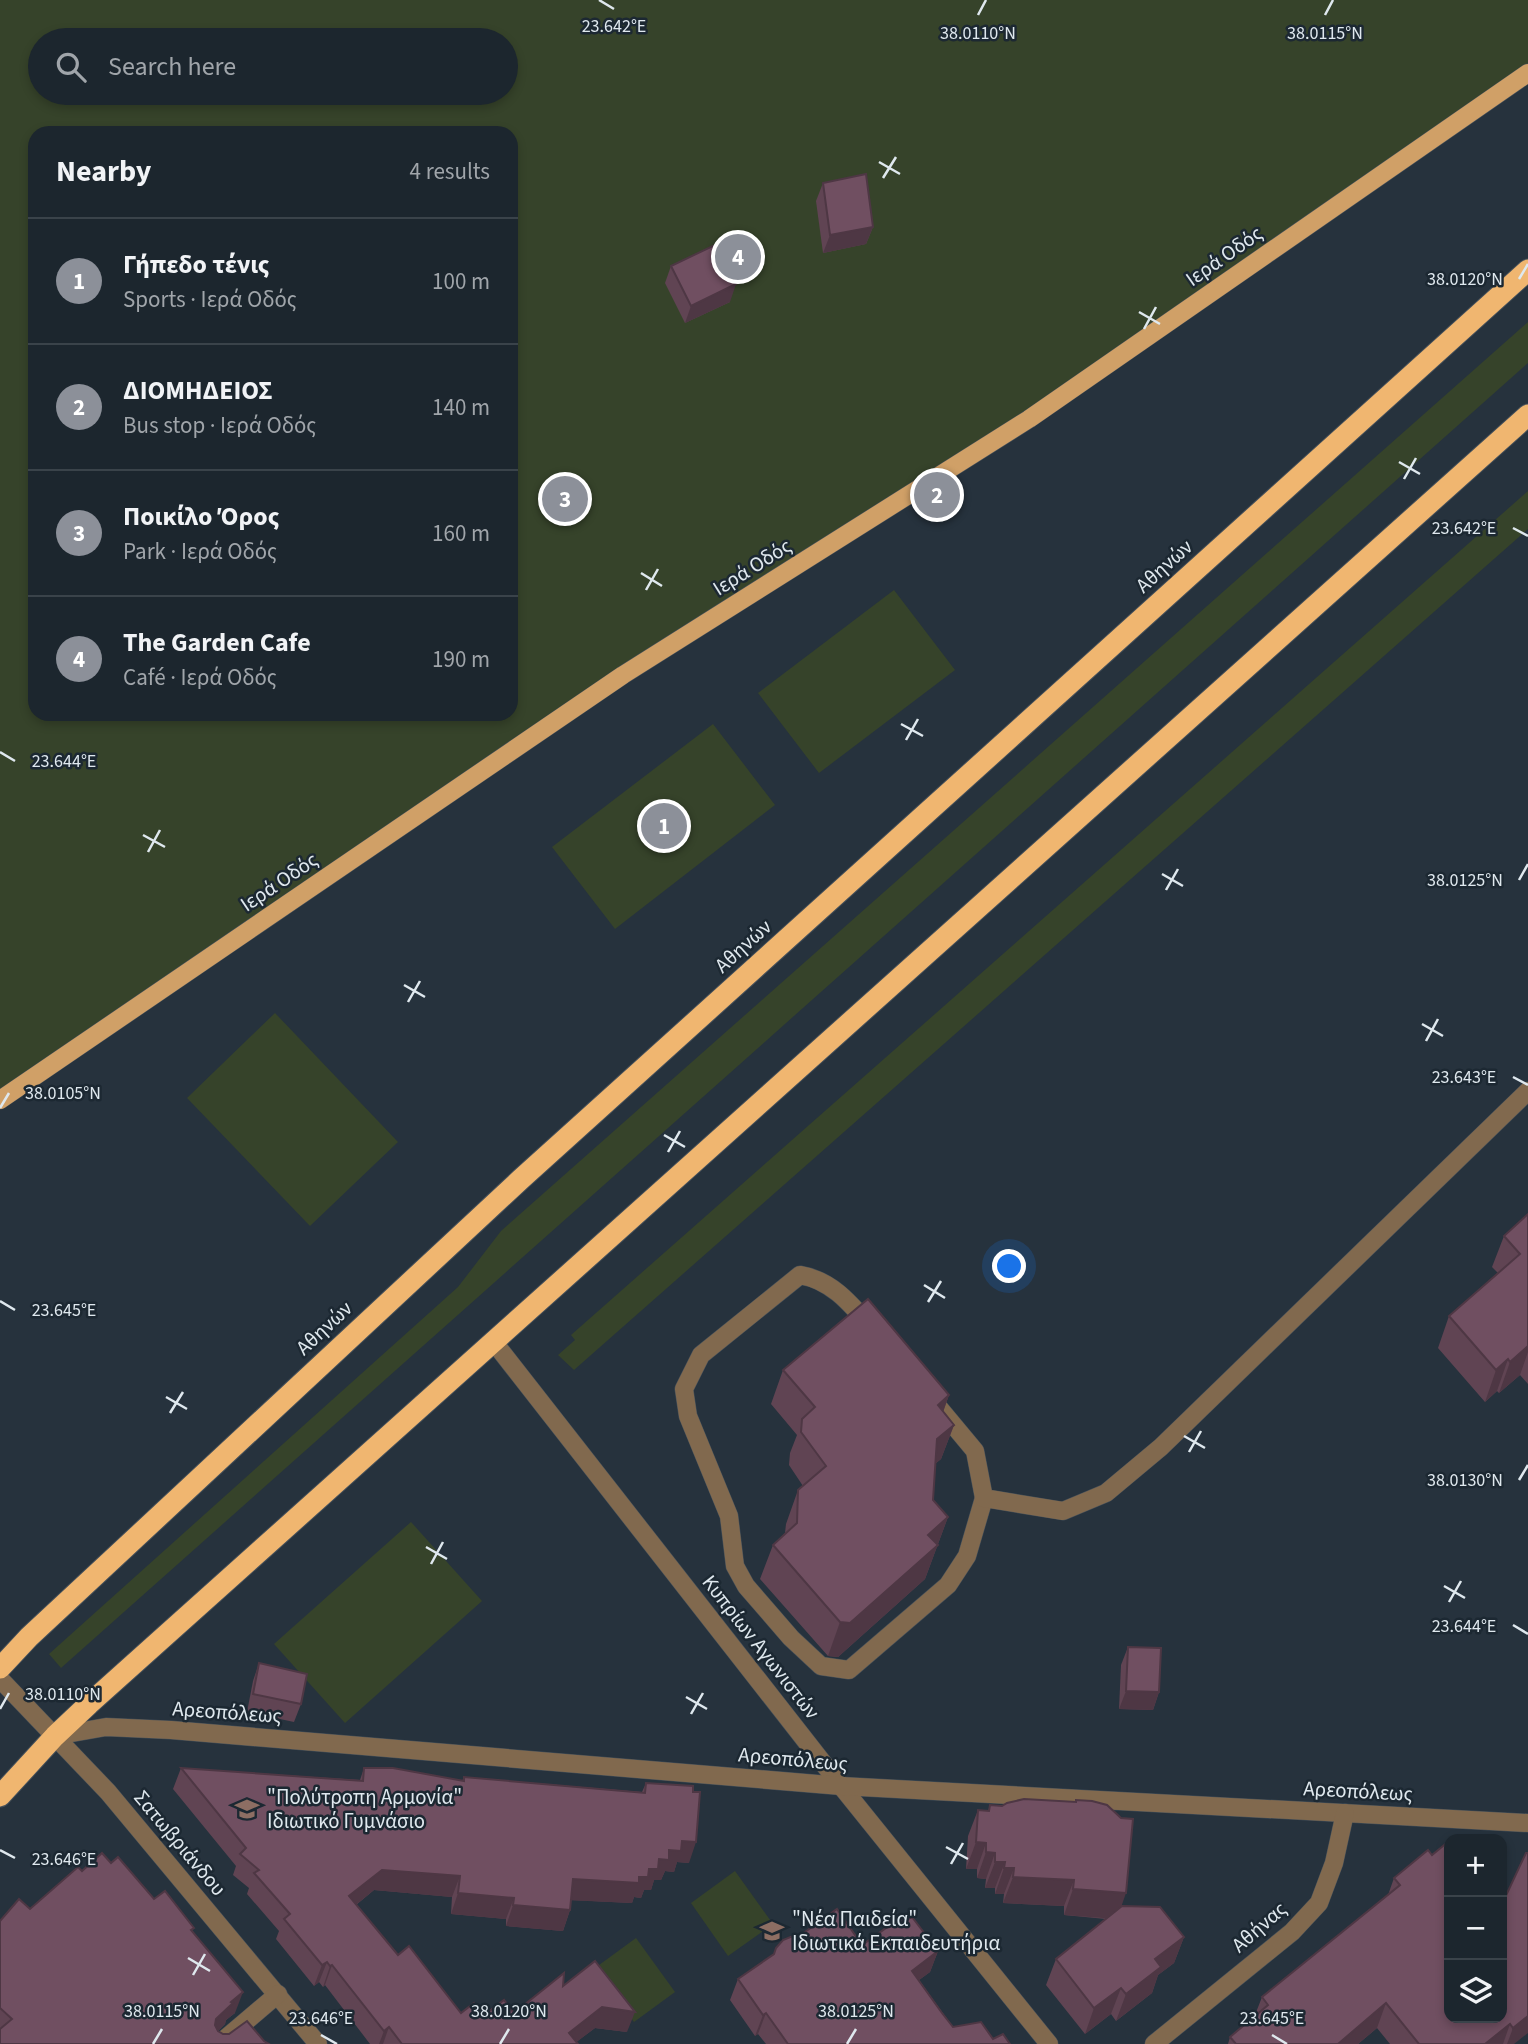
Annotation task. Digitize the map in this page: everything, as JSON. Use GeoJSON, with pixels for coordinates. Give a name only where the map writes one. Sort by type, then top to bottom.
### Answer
{"type":"FeatureCollection","features":[{"type":"Feature","properties":{"kind":"highway","name":"Αθηνών"},"geometry":{"type":"LineString","coordinates":[[0,1668],[29,1637],[521,1179],[1528,270]]}},
{"type":"Feature","properties":{"kind":"highway"},"geometry":{"type":"LineString","coordinates":[[0,1796],[55,1735],[1528,415]]}},
{"type":"Feature","properties":{"kind":"main road","name":"Ιερά Οδός"},"geometry":{"type":"LineString","coordinates":[[0,1100],[623,675],[1029,419],[1528,73]]}},
{"type":"Feature","properties":{"kind":"street"},"geometry":{"type":"LineString","coordinates":[[984,1498],[1063,1511],[1106,1493],[1161,1447],[1528,1091]]}},
{"type":"Feature","properties":{"kind":"street"},"geometry":{"type":"LineString","coordinates":[[878,1337],[844,1296],[814,1277],[800,1275],[701,1355],[684,1389],[688,1416],[730,1516],[735,1566],[746,1586],[791,1638],[821,1666],[849,1670],[948,1585],[967,1556],[984,1498],[975,1451],[931,1399]]}},
{"type":"Feature","properties":{"kind":"street","name":"Κυπρίων Αγωνιστών"},"geometry":{"type":"LineString","coordinates":[[492,1341],[841,1786],[1049,2044]]}},
{"type":"Feature","properties":{"kind":"street","name":"Σατωβριάνδου"},"geometry":{"type":"LineString","coordinates":[[0,1679],[108,1792],[318,2044]]}},
{"type":"Feature","properties":{"kind":"street","name":"Αρεοπόλεως"},"geometry":{"type":"LineString","coordinates":[[55,1735],[106,1727],[171,1730],[841,1786],[1528,1823]]}},
{"type":"Feature","properties":{"kind":"street","name":"Αθήνας"},"geometry":{"type":"LineString","coordinates":[[1154,2044],[1292,1931],[1319,1903],[1334,1863],[1345,1813]]}},
{"type":"Feature","properties":{"kind":"street"},"geometry":{"type":"LineString","coordinates":[[219,2044],[278,1994]]}},
{"type":"Feature","properties":{"kind":"green space"},"geometry":{"type":"Polygon","coordinates":[[[0,0],[1528,0],[1528,73],[1029,419],[623,675],[0,1100],[0,0]]]}},
{"type":"Feature","properties":{"kind":"green space"},"geometry":{"type":"Polygon","coordinates":[[[1528,322],[1528,363],[61,1668],[49,1654],[458,1287],[501,1231],[1528,322]]]}},
{"type":"Feature","properties":{"kind":"green space"},"geometry":{"type":"Polygon","coordinates":[[[1528,491],[1528,529],[574,1370],[558,1355],[575,1340],[571,1335],[1528,491]]]}},
{"type":"Feature","properties":{"kind":"green space"},"geometry":{"type":"Polygon","coordinates":[[[894,590],[955,670],[819,773],[758,693],[894,590]]]}},
{"type":"Feature","properties":{"kind":"green space"},"geometry":{"type":"Polygon","coordinates":[[[713,724],[775,805],[615,929],[552,847],[713,724]]]}},
{"type":"Feature","properties":{"kind":"green space"},"geometry":{"type":"Polygon","coordinates":[[[275,1013],[398,1142],[310,1226],[187,1098],[275,1013]]]}},
{"type":"Feature","properties":{"kind":"green space"},"geometry":{"type":"Polygon","coordinates":[[[411,1522],[482,1601],[345,1723],[274,1644],[411,1522]]]}},
{"type":"Feature","properties":{"kind":"green space"},"geometry":{"type":"Polygon","coordinates":[[[735,1871],[773,1924],[728,1956],[691,1903],[735,1871]]]}},
{"type":"Feature","properties":{"kind":"green space"},"geometry":{"type":"Polygon","coordinates":[[[636,1938],[675,1992],[634,2022],[595,1968],[636,1938]]]}},
{"type":"Feature","properties":{"kind":"building"},"geometry":{"type":"Polygon","coordinates":[[[866,174],[873,227],[830,235],[823,183],[866,174]]]}},
{"type":"Feature","properties":{"kind":"building"},"geometry":{"type":"Polygon","coordinates":[[[717,244],[736,284],[691,306],[671,266],[717,244]]]}},
{"type":"Feature","properties":{"kind":"building"},"geometry":{"type":"Polygon","coordinates":[[[1528,1214],[1528,1346],[1496,1370],[1449,1316],[1520,1254],[1504,1236],[1528,1214]]]}},
{"type":"Feature","properties":{"kind":"building"},"geometry":{"type":"Polygon","coordinates":[[[868,1299],[949,1395],[938,1405],[954,1425],[937,1439],[933,1500],[948,1517],[928,1535],[938,1545],[850,1623],[840,1622],[773,1545],[797,1523],[798,1490],[826,1466],[801,1432],[802,1419],[815,1407],[783,1370],[868,1299]]]}},
{"type":"Feature","properties":{"kind":"building"},"geometry":{"type":"Polygon","coordinates":[[[1128,1647],[1161,1648],[1159,1692],[1126,1691],[1128,1647]]]}},
{"type":"Feature","properties":{"kind":"building"},"geometry":{"type":"Polygon","coordinates":[[[259,1663],[307,1674],[301,1704],[253,1694],[259,1663]]]}},
{"type":"Feature","properties":{"kind":"building"},"geometry":{"type":"Polygon","coordinates":[[[181,1768],[363,1781],[364,1768],[393,1768],[464,1781],[464,1777],[645,1793],[646,1783],[693,1786],[693,1792],[700,1792],[696,1842],[682,1841],[681,1851],[669,1850],[669,1860],[659,1859],[658,1869],[649,1869],[648,1877],[639,1877],[639,1883],[573,1879],[570,1910],[513,1905],[514,1898],[458,1893],[460,1876],[382,1870],[349,1896],[398,1955],[409,1946],[461,2013],[474,2003],[484,2015],[504,2000],[514,2013],[564,1973],[563,1986],[595,1961],[635,2012],[602,2007],[569,2033],[578,2044],[402,2044],[389,2027],[384,2031],[332,1965],[327,1962],[322,1965],[284,1919],[290,1914],[254,1873],[259,1870],[240,1854],[246,1848],[181,1768]]]}},
{"type":"Feature","properties":{"kind":"building"},"geometry":{"type":"Polygon","coordinates":[[[1024,1799],[1092,1801],[1107,1805],[1121,1818],[1133,1819],[1126,1893],[1073,1889],[1074,1880],[1013,1877],[1014,1868],[1004,1868],[1005,1862],[995,1862],[995,1853],[986,1852],[986,1843],[976,1842],[978,1810],[989,1811],[990,1805],[1002,1806],[1024,1799]]]}},
{"type":"Feature","properties":{"kind":"building"},"geometry":{"type":"Polygon","coordinates":[[[1444,1845],[1444,2023],[1507,2023],[1507,1893],[1528,1853],[1528,2016],[1513,2028],[1510,2024],[1485,2044],[1419,2044],[1386,2003],[1338,2044],[1236,2044],[1230,2037],[1268,2005],[1262,1997],[1400,1885],[1394,1878],[1428,1850],[1432,1855],[1444,1845]]]}},
{"type":"Feature","properties":{"kind":"building"},"geometry":{"type":"Polygon","coordinates":[[[102,1853],[111,1863],[118,1857],[154,1899],[165,1891],[194,1928],[191,1930],[243,1992],[216,2019],[218,2031],[229,2034],[247,2021],[269,2044],[0,2044],[0,2029],[12,2019],[0,2008],[0,1921],[19,1899],[30,1909],[78,1867],[82,1871],[102,1853]]]}},
{"type":"Feature","properties":{"kind":"building"},"geometry":{"type":"Polygon","coordinates":[[[1122,1906],[1160,1907],[1184,1937],[1155,1959],[1161,1967],[1126,1994],[1121,1988],[1094,2008],[1056,1959],[1122,1906]]]}},
{"type":"Feature","properties":{"kind":"building"},"geometry":{"type":"Polygon","coordinates":[[[837,1909],[862,1945],[903,1916],[906,1920],[912,1917],[938,1951],[912,1971],[942,2013],[953,2027],[981,2022],[993,2039],[1003,2034],[1010,2044],[788,2044],[766,2013],[763,2015],[738,1979],[774,1954],[783,1940],[798,1937],[837,1909]]]}},
{"type":"Feature","properties":{"kind":"place","name":"The Garden Cafe"},"geometry":{"type":"Point","coordinates":[738,257]}},
{"type":"Feature","properties":{"kind":"place","name":"ΔΙΟΜΗΔΕΙΟΣ"},"geometry":{"type":"Point","coordinates":[937,495]}},
{"type":"Feature","properties":{"kind":"place","name":"Ποικίλο Όρος"},"geometry":{"type":"Point","coordinates":[565,499]}},
{"type":"Feature","properties":{"kind":"place","name":"Γήπεδο τένις"},"geometry":{"type":"Point","coordinates":[664,826]}},
{"type":"Feature","properties":{"kind":"place","name":"\"Πολύτροπη Αρμονία\" Ιδιωτικό Γυμνάσιο"},"geometry":{"type":"Point","coordinates":[247,1809]}},
{"type":"Feature","properties":{"kind":"place","name":"\"Νέα Παιδεία\" Ιδιωτικά Εκπαιδευτήρια"},"geometry":{"type":"Point","coordinates":[772,1931]}}]}
